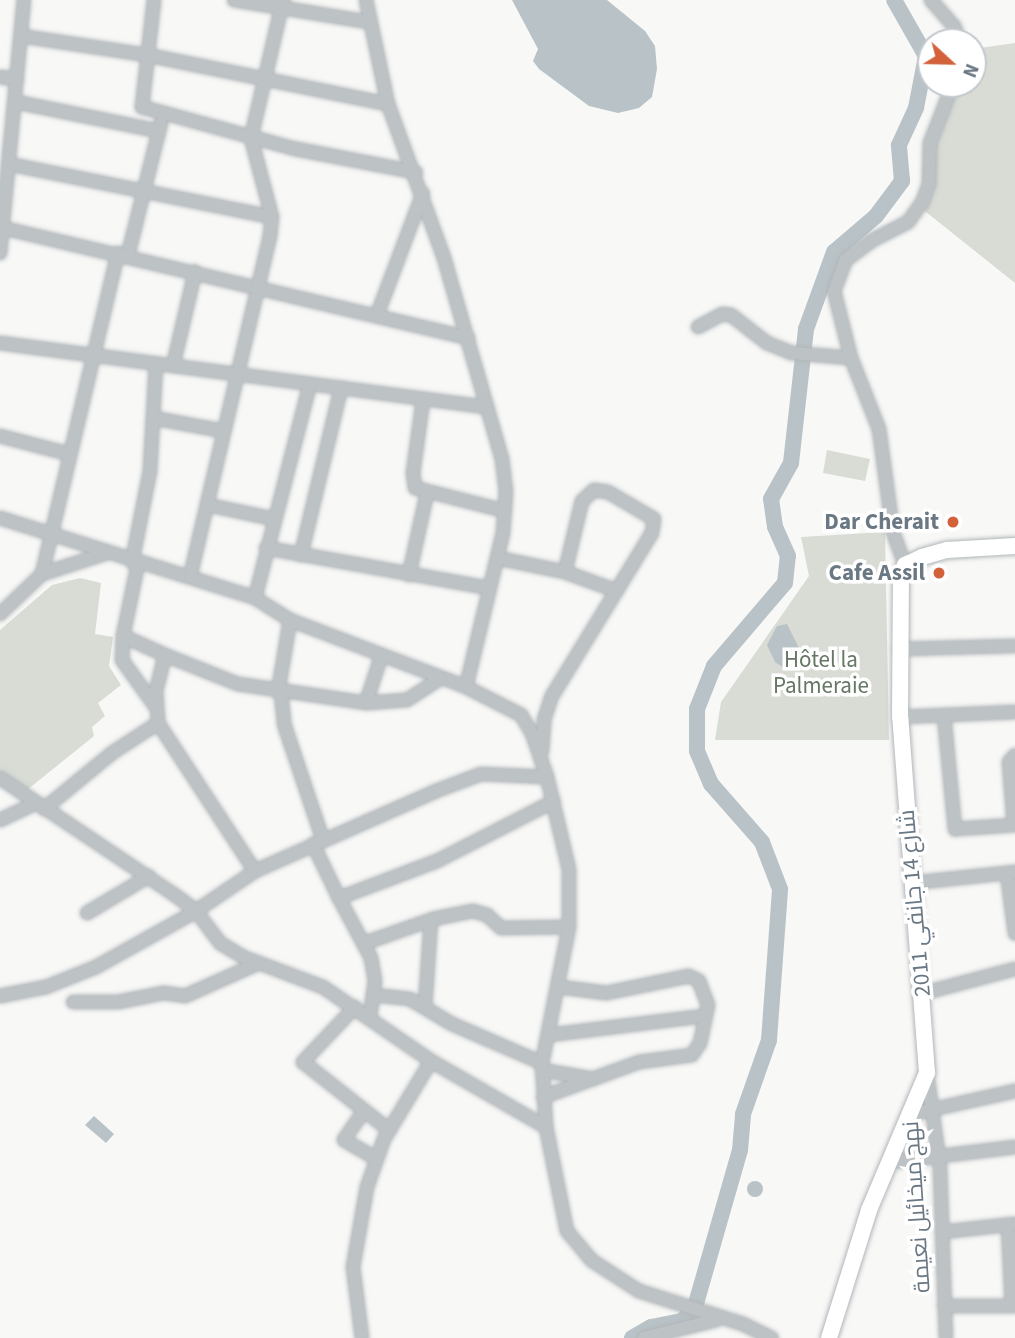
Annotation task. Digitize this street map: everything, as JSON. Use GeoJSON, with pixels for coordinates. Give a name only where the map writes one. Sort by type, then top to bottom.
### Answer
{"type":"FeatureCollection","features":[{"type":"Feature","properties":{"kind":"main road"},"geometry":{"type":"LineString","coordinates":[[905,565],[947,550],[1015,546]]}},
{"type":"Feature","properties":{"kind":"main road","name":"شارع 14 جانفي 2011"},"geometry":{"type":"LineString","coordinates":[[829,1338],[869,1210],[912,1114],[927,1073],[924,993],[912,883],[900,716],[899,587],[905,565]]}},
{"type":"Feature","properties":{"kind":"street"},"geometry":{"type":"LineString","coordinates":[[0,253],[4,228],[3,189],[9,164],[16,102],[24,0]]}},
{"type":"Feature","properties":{"kind":"street"},"geometry":{"type":"LineString","coordinates":[[154,0],[142,107],[163,116],[251,138],[416,172]]}},
{"type":"Feature","properties":{"kind":"street"},"geometry":{"type":"LineString","coordinates":[[234,0],[282,4],[369,22]]}},
{"type":"Feature","properties":{"kind":"street"},"geometry":{"type":"LineString","coordinates":[[366,0],[388,104],[423,193],[502,459],[505,511],[497,558],[466,687]]}},
{"type":"Feature","properties":{"kind":"street"},"geometry":{"type":"LineString","coordinates":[[931,0],[955,28]]}},
{"type":"Feature","properties":{"kind":"street"},"geometry":{"type":"LineString","coordinates":[[190,577],[272,217],[251,138],[282,4]]}},
{"type":"Feature","properties":{"kind":"street"},"geometry":{"type":"LineString","coordinates":[[21,36],[147,55],[388,104]]}},
{"type":"Feature","properties":{"kind":"street"},"geometry":{"type":"LineString","coordinates":[[0,77],[18,79]]}},
{"type":"Feature","properties":{"kind":"street"},"geometry":{"type":"LineString","coordinates":[[905,565],[893,532],[881,437],[834,304],[838,278],[856,252],[917,212],[929,184],[934,126],[947,98]]}},
{"type":"Feature","properties":{"kind":"street"},"geometry":{"type":"LineString","coordinates":[[16,102],[159,131]]}},
{"type":"Feature","properties":{"kind":"street"},"geometry":{"type":"LineString","coordinates":[[42,574],[49,534],[94,352],[144,191],[163,116]]}},
{"type":"Feature","properties":{"kind":"street"},"geometry":{"type":"LineString","coordinates":[[9,164],[272,217]]}},
{"type":"Feature","properties":{"kind":"street"},"geometry":{"type":"LineString","coordinates":[[377,315],[423,193]]}},
{"type":"Feature","properties":{"kind":"street"},"geometry":{"type":"LineString","coordinates":[[4,228],[258,286],[468,338]]}},
{"type":"Feature","properties":{"kind":"street"},"geometry":{"type":"LineString","coordinates":[[173,366],[195,272]]}},
{"type":"Feature","properties":{"kind":"street"},"geometry":{"type":"LineString","coordinates":[[698,327],[722,314],[731,315],[767,343],[792,354],[818,358],[851,358]]}},
{"type":"Feature","properties":{"kind":"street"},"geometry":{"type":"LineString","coordinates":[[0,343],[94,352],[156,364],[487,407]]}},
{"type":"Feature","properties":{"kind":"street"},"geometry":{"type":"LineString","coordinates":[[155,706],[122,660],[123,636],[147,495],[156,364]]}},
{"type":"Feature","properties":{"kind":"street"},"geometry":{"type":"LineString","coordinates":[[255,598],[310,384]]}},
{"type":"Feature","properties":{"kind":"street"},"geometry":{"type":"LineString","coordinates":[[301,555],[341,388]]}},
{"type":"Feature","properties":{"kind":"street"},"geometry":{"type":"LineString","coordinates":[[422,400],[413,482],[427,493],[505,511]]}},
{"type":"Feature","properties":{"kind":"street"},"geometry":{"type":"LineString","coordinates":[[153,418],[223,431]]}},
{"type":"Feature","properties":{"kind":"street"},"geometry":{"type":"LineString","coordinates":[[0,436],[69,454]]}},
{"type":"Feature","properties":{"kind":"street"},"geometry":{"type":"LineString","coordinates":[[542,762],[544,720],[552,696],[617,591],[655,523],[608,492],[594,490],[582,501],[565,572]]}},
{"type":"Feature","properties":{"kind":"street"},"geometry":{"type":"LineString","coordinates":[[409,575],[427,493]]}},
{"type":"Feature","properties":{"kind":"street"},"geometry":{"type":"LineString","coordinates":[[208,505],[274,519]]}},
{"type":"Feature","properties":{"kind":"street"},"geometry":{"type":"LineString","coordinates":[[0,518],[135,563],[255,598],[290,620],[381,657],[466,687],[521,715],[547,777],[569,869],[569,927],[542,1067],[545,1127],[562,1216],[572,1241],[618,1279],[654,1299],[685,1307],[772,1338]]}},
{"type":"Feature","properties":{"kind":"street"},"geometry":{"type":"LineString","coordinates":[[266,548],[489,588]]}},
{"type":"Feature","properties":{"kind":"street"},"geometry":{"type":"LineString","coordinates":[[0,614],[42,574],[107,554]]}},
{"type":"Feature","properties":{"kind":"street"},"geometry":{"type":"LineString","coordinates":[[497,558],[565,572],[617,591]]}},
{"type":"Feature","properties":{"kind":"street"},"geometry":{"type":"LineString","coordinates":[[290,620],[280,693],[284,724],[318,842],[339,898],[365,943],[374,971],[370,1017]]}},
{"type":"Feature","properties":{"kind":"street"},"geometry":{"type":"LineString","coordinates":[[123,636],[200,671],[280,693],[366,704],[407,700],[441,678]]}},
{"type":"Feature","properties":{"kind":"street"},"geometry":{"type":"LineString","coordinates":[[898,649],[1015,646]]}},
{"type":"Feature","properties":{"kind":"street"},"geometry":{"type":"LineString","coordinates":[[165,656],[155,706],[158,723],[255,871]]}},
{"type":"Feature","properties":{"kind":"street"},"geometry":{"type":"LineString","coordinates":[[366,704],[381,657]]}},
{"type":"Feature","properties":{"kind":"street"},"geometry":{"type":"LineString","coordinates":[[900,716],[1015,712]]}},
{"type":"Feature","properties":{"kind":"street"},"geometry":{"type":"LineString","coordinates":[[944,715],[953,825],[959,830],[1014,825],[1009,762],[1015,755]]}},
{"type":"Feature","properties":{"kind":"street"},"geometry":{"type":"LineString","coordinates":[[0,820],[40,806],[158,723]]}},
{"type":"Feature","properties":{"kind":"street"},"geometry":{"type":"LineString","coordinates":[[0,996],[46,987],[96,967],[196,911],[255,871],[473,776],[547,777]]}},
{"type":"Feature","properties":{"kind":"street"},"geometry":{"type":"LineString","coordinates":[[0,778],[149,876],[196,911],[220,943],[259,963],[306,977],[370,1017],[431,1061],[545,1127]]}},
{"type":"Feature","properties":{"kind":"street"},"geometry":{"type":"LineString","coordinates":[[339,898],[436,861],[554,801]]}},
{"type":"Feature","properties":{"kind":"street"},"geometry":{"type":"LineString","coordinates":[[912,883],[1011,873],[1015,933]]}},
{"type":"Feature","properties":{"kind":"street"},"geometry":{"type":"LineString","coordinates":[[87,913],[149,876]]}},
{"type":"Feature","properties":{"kind":"street"},"geometry":{"type":"LineString","coordinates":[[365,943],[431,920],[473,911],[487,915],[502,928],[569,927]]}},
{"type":"Feature","properties":{"kind":"street"},"geometry":{"type":"LineString","coordinates":[[425,1007],[431,920]]}},
{"type":"Feature","properties":{"kind":"street"},"geometry":{"type":"LineString","coordinates":[[73,1002],[118,1002],[164,993],[185,996],[259,963]]}},
{"type":"Feature","properties":{"kind":"street"},"geometry":{"type":"LineString","coordinates":[[924,993],[1015,969]]}},
{"type":"Feature","properties":{"kind":"street"},"geometry":{"type":"LineString","coordinates":[[543,1097],[639,1062],[692,1055],[700,1043],[703,1016],[708,1005],[697,978],[606,993],[559,987]]}},
{"type":"Feature","properties":{"kind":"street"},"geometry":{"type":"LineString","coordinates":[[373,995],[405,998],[542,1067],[593,1079]]}},
{"type":"Feature","properties":{"kind":"street"},"geometry":{"type":"LineString","coordinates":[[355,1007],[303,1059],[389,1130]]}},
{"type":"Feature","properties":{"kind":"street"},"geometry":{"type":"LineString","coordinates":[[549,1035],[703,1016]]}},
{"type":"Feature","properties":{"kind":"street"},"geometry":{"type":"LineString","coordinates":[[362,1338],[353,1266],[375,1158],[431,1061]]}},
{"type":"Feature","properties":{"kind":"street","name":"نهج ميخائيل نعيمة"},"geometry":{"type":"LineString","coordinates":[[927,1073],[938,1155],[946,1338]]}},
{"type":"Feature","properties":{"kind":"street"},"geometry":{"type":"LineString","coordinates":[[912,1114],[1015,1091]]}},
{"type":"Feature","properties":{"kind":"street"},"geometry":{"type":"LineString","coordinates":[[364,1111],[344,1140],[375,1158]]}},
{"type":"Feature","properties":{"kind":"street"},"geometry":{"type":"LineString","coordinates":[[891,1162],[1015,1147]]}},
{"type":"Feature","properties":{"kind":"street"},"geometry":{"type":"LineString","coordinates":[[942,1232],[1012,1225],[1013,1306],[944,1306]]}},
{"type":"Feature","properties":{"kind":"street"},"geometry":{"type":"LineString","coordinates":[[644,1338],[720,1319]]}},
{"type":"Feature","properties":{"kind":"green space"},"geometry":{"type":"Polygon","coordinates":[[[1015,43],[1015,283],[916,204],[922,197],[934,123],[942,98],[987,98],[987,47],[1015,43]]]}},
{"type":"Feature","properties":{"kind":"green space"},"geometry":{"type":"Polygon","coordinates":[[[827,450],[870,459],[865,481],[823,473],[827,450]]]}},
{"type":"Feature","properties":{"kind":"green space","name":"Hôtel la Palmeraie"},"geometry":{"type":"Polygon","coordinates":[[[885,532],[889,740],[715,740],[721,702],[809,576],[801,537],[885,532]]]}},
{"type":"Feature","properties":{"kind":"green space"},"geometry":{"type":"Polygon","coordinates":[[[80,578],[101,583],[95,634],[113,637],[109,666],[121,685],[98,703],[105,716],[92,727],[94,736],[22,794],[0,780],[0,630],[52,585],[80,578]]]}},
{"type":"Feature","properties":{"kind":"shaded area"},"geometry":{"type":"Polygon","coordinates":[[[512,0],[607,0],[645,31],[655,46],[657,69],[652,97],[639,108],[618,113],[589,106],[539,69],[533,61],[538,49],[512,0]]]}},
{"type":"Feature","properties":{"kind":"shaded area"},"geometry":{"type":"Polygon","coordinates":[[[787,624],[800,650],[794,650],[792,664],[784,668],[775,662],[767,645],[777,626],[787,624]]]}},
{"type":"Feature","properties":{"kind":"shaded area"},"geometry":{"type":"Polygon","coordinates":[[[94,1116],[114,1134],[106,1143],[85,1125],[94,1116]]]}},
{"type":"Feature","properties":{"kind":"shaded area"},"geometry":{"type":"Polygon","coordinates":[[[752,1181],[758,1181],[763,1189],[761,1195],[752,1197],[747,1192],[747,1186],[752,1181]]]}},
{"type":"Feature","properties":{"kind":"waterway"},"geometry":{"type":"LineString","coordinates":[[632,1338],[651,1327],[682,1321],[695,1307],[740,1150],[743,1114],[769,1040],[780,889],[762,842],[711,784],[697,751],[697,709],[714,666],[785,583],[788,556],[775,527],[771,499],[791,463],[806,329],[834,252],[876,216],[902,181],[899,145],[916,108],[926,56],[894,0]]}},
{"type":"Feature","properties":{"kind":"place","name":"Dar Cherait"},"geometry":{"type":"Point","coordinates":[953,522]}},
{"type":"Feature","properties":{"kind":"place","name":"Cafe Assil"},"geometry":{"type":"Point","coordinates":[939,573]}}]}
